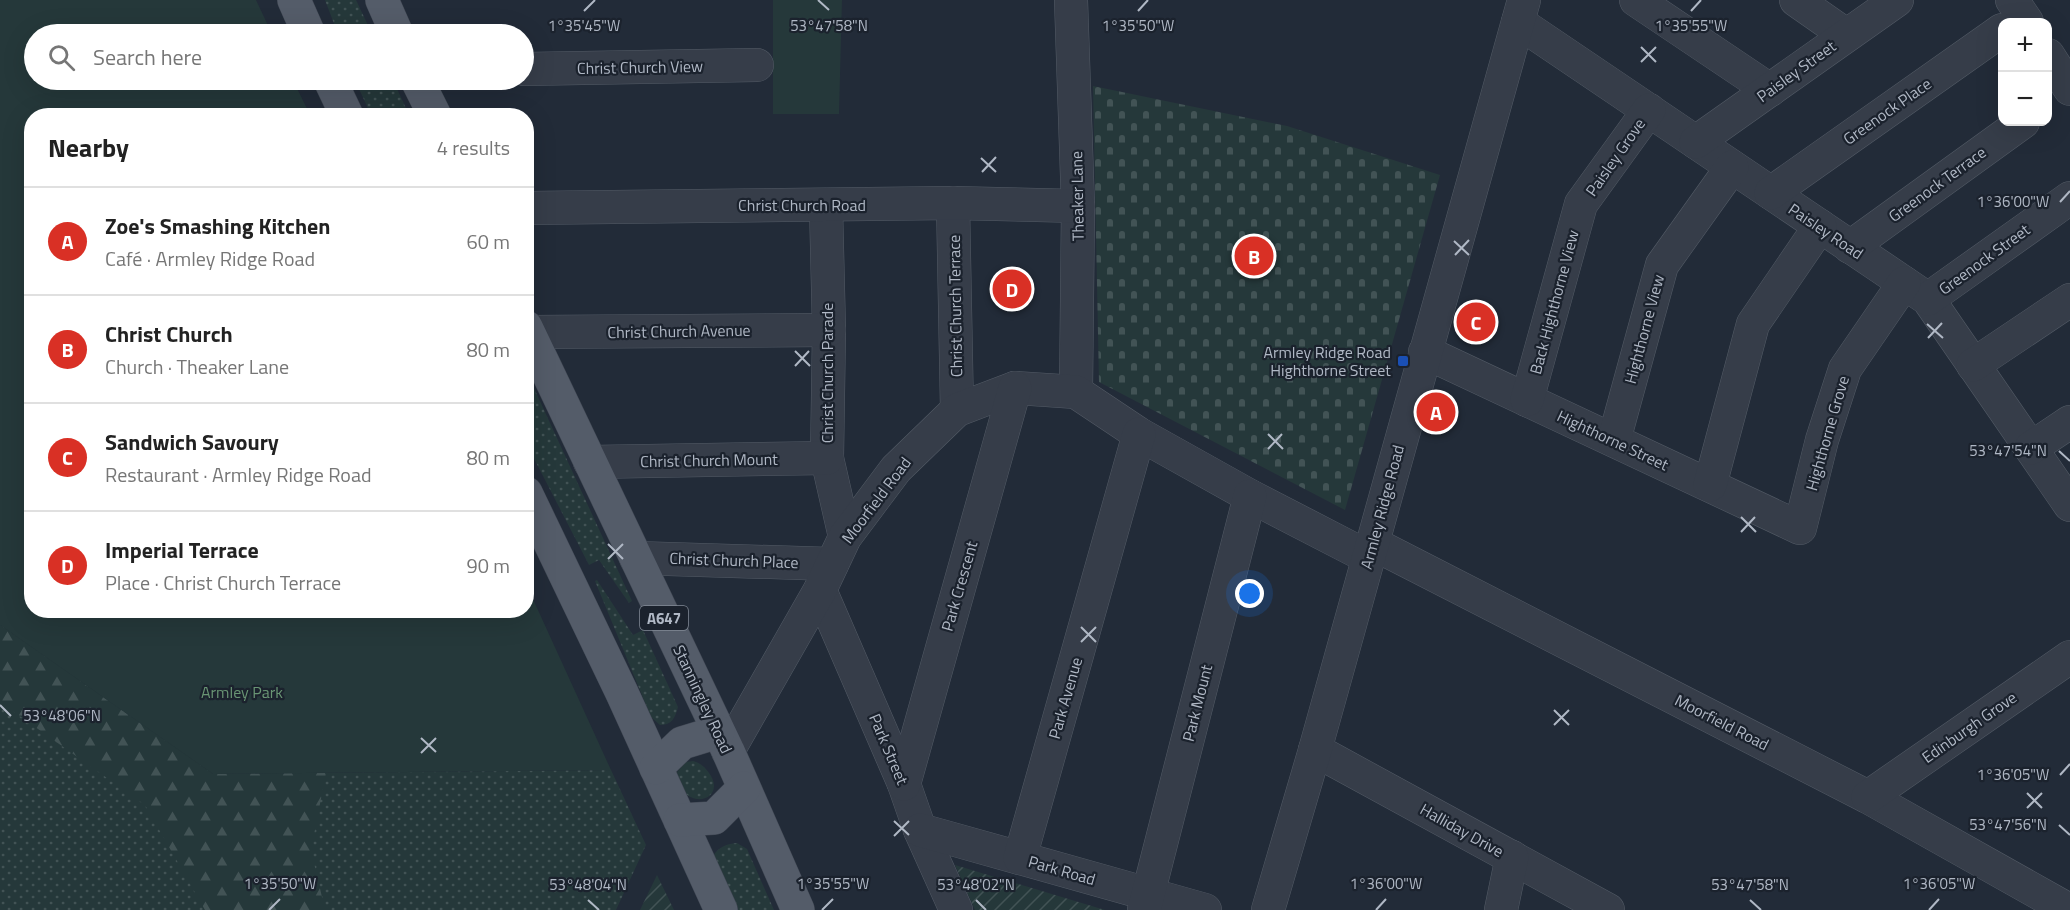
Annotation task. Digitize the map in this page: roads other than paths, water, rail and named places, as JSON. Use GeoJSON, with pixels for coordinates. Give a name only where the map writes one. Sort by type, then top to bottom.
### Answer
{"type":"FeatureCollection","features":[{"type":"Feature","properties":{"kind":"main road"},"geometry":{"type":"LineString","coordinates":[[294,0],[305,24]]}},
{"type":"Feature","properties":{"kind":"main road"},"geometry":{"type":"LineString","coordinates":[[309,0],[315,24]]}},
{"type":"Feature","properties":{"kind":"main road"},"geometry":{"type":"LineString","coordinates":[[382,0],[393,24]]}},
{"type":"Feature","properties":{"kind":"main road"},"geometry":{"type":"LineString","coordinates":[[335,90],[343,108]]}},
{"type":"Feature","properties":{"kind":"main road"},"geometry":{"type":"LineString","coordinates":[[422,90],[431,108]]}},
{"type":"Feature","properties":{"kind":"main road","name":"Stanningley Road"},"geometry":{"type":"LineString","coordinates":[[534,343],[723,742],[798,910]]}},
{"type":"Feature","properties":{"kind":"main road"},"geometry":{"type":"LineString","coordinates":[[534,510],[721,910]]}},
{"type":"Feature","properties":{"kind":"main road"},"geometry":{"type":"LineString","coordinates":[[656,768],[682,743],[723,742]]}},
{"type":"Feature","properties":{"kind":"main road"},"geometry":{"type":"LineString","coordinates":[[680,820],[714,819],[744,788]]}},
{"type":"Feature","properties":{"kind":"street","name":"Theaker Lane"},"geometry":{"type":"LineString","coordinates":[[1071,0],[1078,206],[1076,392]]}},
{"type":"Feature","properties":{"kind":"street"},"geometry":{"type":"LineString","coordinates":[[1636,0],[1770,90]]}},
{"type":"Feature","properties":{"kind":"street"},"geometry":{"type":"LineString","coordinates":[[1796,0],[1846,35]]}},
{"type":"Feature","properties":{"kind":"street","name":"Paisley Street"},"geometry":{"type":"LineString","coordinates":[[1696,142],[1897,0]]}},
{"type":"Feature","properties":{"kind":"street","name":"Paisley Road"},"geometry":{"type":"LineString","coordinates":[[1521,11],[1649,110],[1916,291],[1973,365],[2070,505]]}},
{"type":"Feature","properties":{"kind":"street","name":"Armley Ridge Road"},"geometry":{"type":"LineString","coordinates":[[1268,910],[1316,750],[1521,11]]}},
{"type":"Feature","properties":{"kind":"street","name":"Greenock Place"},"geometry":{"type":"LineString","coordinates":[[1771,193],[1998,30]]}},
{"type":"Feature","properties":{"kind":"street"},"geometry":{"type":"LineString","coordinates":[[2052,61],[2070,89],[2052,101]]}},
{"type":"Feature","properties":{"kind":"street","name":"Christ Church View"},"geometry":{"type":"LineString","coordinates":[[534,69],[757,65]]}},
{"type":"Feature","properties":{"kind":"street","name":"Paisley Grove"},"geometry":{"type":"LineString","coordinates":[[1581,204],[1649,110]]}},
{"type":"Feature","properties":{"kind":"street","name":"Greenock Terrace"},"geometry":{"type":"LineString","coordinates":[[1850,247],[2017,126]]}},
{"type":"Feature","properties":{"kind":"street","name":"Highthorne View"},"geometry":{"type":"LineString","coordinates":[[1614,441],[1662,265],[1732,166]]}},
{"type":"Feature","properties":{"kind":"street","name":"Greenock Street"},"geometry":{"type":"LineString","coordinates":[[1916,291],[2070,198]]}},
{"type":"Feature","properties":{"kind":"street","name":"Christ Church Road"},"geometry":{"type":"LineString","coordinates":[[534,208],[953,203],[1078,206]]}},
{"type":"Feature","properties":{"kind":"street","name":"Christ Church Terrace"},"geometry":{"type":"LineString","coordinates":[[953,203],[957,410]]}},
{"type":"Feature","properties":{"kind":"street","name":"Back Highthorne View"},"geometry":{"type":"LineString","coordinates":[[1527,400],[1581,204]]}},
{"type":"Feature","properties":{"kind":"street","name":"Christ Church Parade"},"geometry":{"type":"LineString","coordinates":[[826,206],[829,330],[827,458],[832,564]]}},
{"type":"Feature","properties":{"kind":"street"},"geometry":{"type":"LineString","coordinates":[[1710,485],[1753,324],[1820,226]]}},
{"type":"Feature","properties":{"kind":"street","name":"Highthorne Grove"},"geometry":{"type":"LineString","coordinates":[[1800,528],[1822,440],[1845,369],[1916,291]]}},
{"type":"Feature","properties":{"kind":"street"},"geometry":{"type":"LineString","coordinates":[[1973,365],[2070,300]]}},
{"type":"Feature","properties":{"kind":"street","name":"Christ Church Avenue"},"geometry":{"type":"LineString","coordinates":[[534,330],[829,330]]}},
{"type":"Feature","properties":{"kind":"street","name":"Highthorne Street"},"geometry":{"type":"LineString","coordinates":[[1425,352],[1800,528]]}},
{"type":"Feature","properties":{"kind":"street","name":"Moorfield Road"},"geometry":{"type":"LineString","coordinates":[[723,742],[832,564],[896,469],[957,410],[1015,388],[1076,392],[1139,434],[1250,496],[1370,550],[1868,797],[2067,906]]}},
{"type":"Feature","properties":{"kind":"street","name":"Park Crescent"},"geometry":{"type":"LineString","coordinates":[[904,784],[1015,388]]}},
{"type":"Feature","properties":{"kind":"street"},"geometry":{"type":"LineString","coordinates":[[2031,448],[2070,422]]}},
{"type":"Feature","properties":{"kind":"street","name":"Park Avenue"},"geometry":{"type":"LineString","coordinates":[[1020,858],[1139,434]]}},
{"type":"Feature","properties":{"kind":"street","name":"Christ Church Mount"},"geometry":{"type":"LineString","coordinates":[[590,462],[827,458]]}},
{"type":"Feature","properties":{"kind":"street","name":"Park Mount"},"geometry":{"type":"LineString","coordinates":[[1146,902],[1250,496]]}},
{"type":"Feature","properties":{"kind":"street","name":"Christ Church Place"},"geometry":{"type":"LineString","coordinates":[[636,558],[832,564]]}},
{"type":"Feature","properties":{"kind":"street","name":"Park Street"},"geometry":{"type":"LineString","coordinates":[[832,564],[920,830],[956,910]]}},
{"type":"Feature","properties":{"kind":"street","name":"Edinburgh Grove"},"geometry":{"type":"LineString","coordinates":[[1868,797],[2070,657]]}},
{"type":"Feature","properties":{"kind":"street","name":"Halliday Drive"},"geometry":{"type":"LineString","coordinates":[[1316,750],[1608,910]]}},
{"type":"Feature","properties":{"kind":"street","name":"Park Road"},"geometry":{"type":"LineString","coordinates":[[920,830],[1020,858],[1146,902],[1205,910]]}},
{"type":"Feature","properties":{"kind":"street"},"geometry":{"type":"LineString","coordinates":[[1501,910],[1512,857]]}},
{"type":"Feature","properties":{"kind":"place","name":"Christ Church"},"geometry":{"type":"Point","coordinates":[1254,256]}},
{"type":"Feature","properties":{"kind":"place","name":"Imperial Terrace"},"geometry":{"type":"Point","coordinates":[1012,289]}},
{"type":"Feature","properties":{"kind":"place","name":"Sandwich Savoury"},"geometry":{"type":"Point","coordinates":[1476,322]}},
{"type":"Feature","properties":{"kind":"place","name":"Armley Ridge Road Highthorne Street"},"geometry":{"type":"Point","coordinates":[1403,361]}},
{"type":"Feature","properties":{"kind":"place","name":"Zoe's Smashing Kitchen"},"geometry":{"type":"Point","coordinates":[1436,412]}},
{"type":"Feature","properties":{"kind":"park label","name":"Armley Park"},"geometry":{"type":"Point","coordinates":[242,692]}}]}
